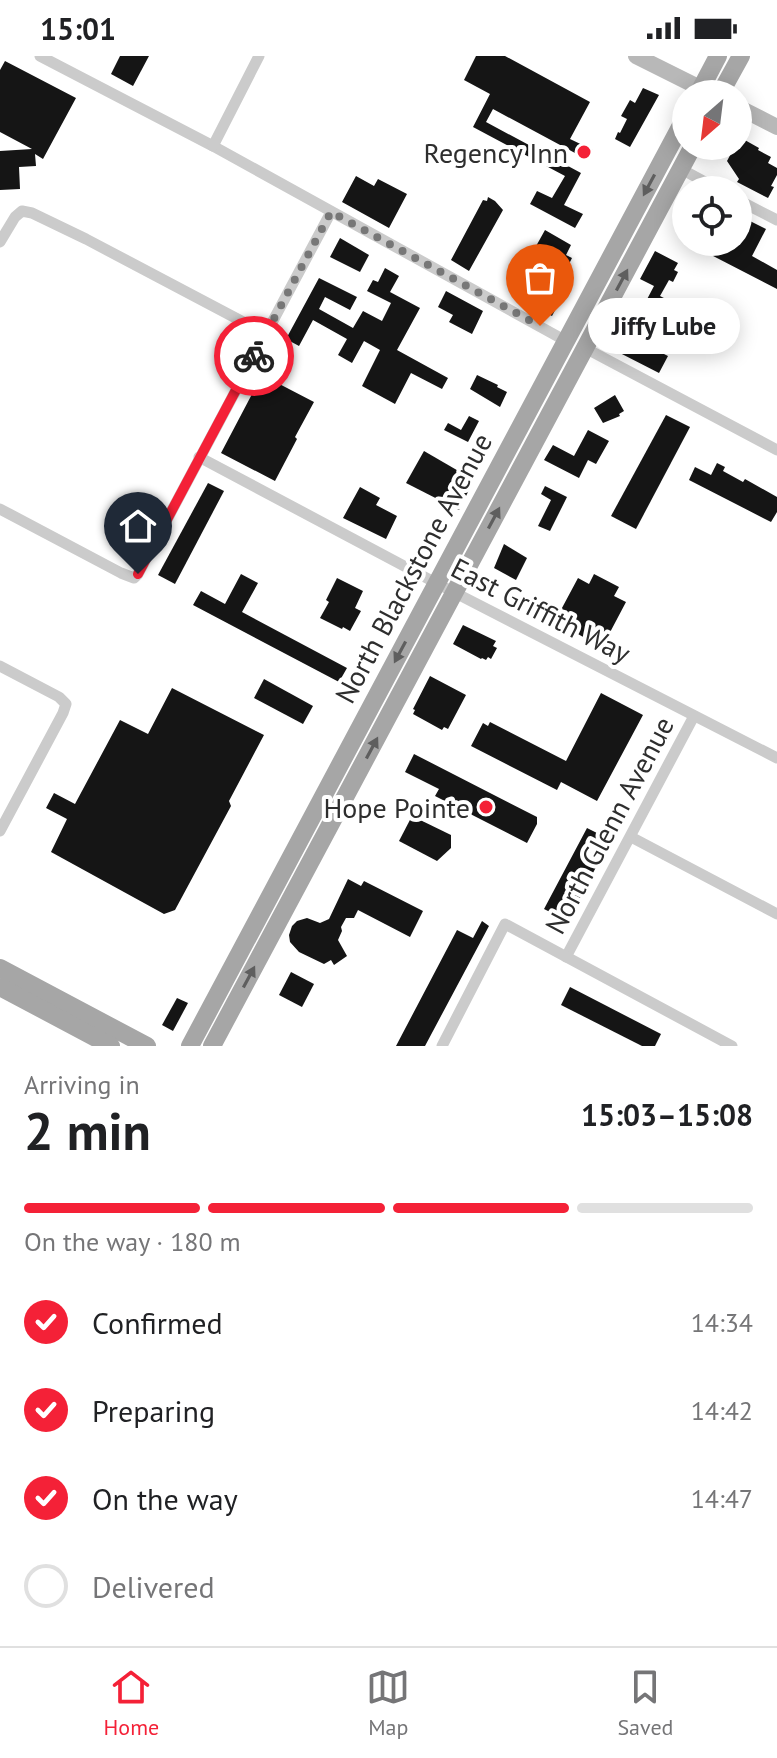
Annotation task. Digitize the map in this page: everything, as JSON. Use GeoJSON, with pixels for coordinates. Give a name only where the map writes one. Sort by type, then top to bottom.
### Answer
{"type":"FeatureCollection","features":[{"type":"Feature","properties":{"kind":"main road"},"geometry":{"type":"LineString","coordinates":[[708,80],[718,56]]}},
{"type":"Feature","properties":{"kind":"main road"},"geometry":{"type":"LineString","coordinates":[[728,80],[741,56]]}},
{"type":"Feature","properties":{"kind":"main road","name":"North Blackstone Avenue"},"geometry":{"type":"LineString","coordinates":[[190,1046],[672,142]]}},
{"type":"Feature","properties":{"kind":"main road","name":"North Blackstone Avenue"},"geometry":{"type":"LineString","coordinates":[[212,1046],[686,160]]}},
{"type":"Feature","properties":{"kind":"main road"},"geometry":{"type":"LineString","coordinates":[[585,348],[579,340],[594,308],[591,293]]}},
{"type":"Feature","properties":{"kind":"main road"},"geometry":{"type":"LineString","coordinates":[[548,416],[550,394],[571,352],[571,345],[566,341]]}},
{"type":"Feature","properties":{"kind":"main road"},"geometry":{"type":"LineString","coordinates":[[268,942],[269,918],[291,877],[288,862]]}},
{"type":"Feature","properties":{"kind":"main road"},"geometry":{"type":"LineString","coordinates":[[0,968],[147,1046]]}},
{"type":"Feature","properties":{"kind":"main road"},"geometry":{"type":"LineString","coordinates":[[0,987],[111,1046]]}},
{"type":"Feature","properties":{"kind":"main road"},"geometry":{"type":"LineString","coordinates":[[17,996],[47,1003],[58,999]]}},
{"type":"Feature","properties":{"kind":"street"},"geometry":{"type":"LineString","coordinates":[[40,56],[213,146],[566,341]]}},
{"type":"Feature","properties":{"kind":"street"},"geometry":{"type":"LineString","coordinates":[[213,146],[259,56]]}},
{"type":"Feature","properties":{"kind":"street"},"geometry":{"type":"LineString","coordinates":[[636,56],[681,80]]}},
{"type":"Feature","properties":{"kind":"street"},"geometry":{"type":"LineString","coordinates":[[752,114],[777,127]]}},
{"type":"Feature","properties":{"kind":"street"},"geometry":{"type":"LineString","coordinates":[[681,169],[694,176]]}},
{"type":"Feature","properties":{"kind":"street"},"geometry":{"type":"LineString","coordinates":[[752,207],[777,220]]}},
{"type":"Feature","properties":{"kind":"street"},"geometry":{"type":"LineString","coordinates":[[0,242],[15,217],[22,211],[32,213],[266,334]]}},
{"type":"Feature","properties":{"kind":"street"},"geometry":{"type":"LineString","coordinates":[[0,509],[134,578],[331,212]]}},
{"type":"Feature","properties":{"kind":"street"},"geometry":{"type":"LineString","coordinates":[[585,348],[777,450]]}},
{"type":"Feature","properties":{"kind":"street","name":"East Griffith Way"},"geometry":{"type":"LineString","coordinates":[[199,457],[454,593],[777,758]]}},
{"type":"Feature","properties":{"kind":"street"},"geometry":{"type":"LineString","coordinates":[[0,666],[59,697],[66,704],[1,825]]}},
{"type":"Feature","properties":{"kind":"street","name":"North Glenn Avenue"},"geometry":{"type":"LineString","coordinates":[[442,1046],[505,924],[566,957],[694,716]]}},
{"type":"Feature","properties":{"kind":"street"},"geometry":{"type":"LineString","coordinates":[[631,837],[777,914]]}},
{"type":"Feature","properties":{"kind":"street"},"geometry":{"type":"LineString","coordinates":[[566,957],[732,1046]]}},
{"type":"Feature","properties":{"kind":"building"},"geometry":{"type":"Polygon","coordinates":[[[120,56],[149,56],[133,86],[111,74],[120,56]]]}},
{"type":"Feature","properties":{"kind":"building"},"geometry":{"type":"Polygon","coordinates":[[[476,56],[505,56],[590,102],[570,139],[593,150],[588,160],[493,109],[486,122],[581,173],[564,205],[583,214],[575,228],[530,204],[537,191],[552,198],[565,176],[473,127],[490,94],[464,80],[476,56]]]}},
{"type":"Feature","properties":{"kind":"building"},"geometry":{"type":"Polygon","coordinates":[[[5,61],[76,98],[43,159],[35,154],[36,166],[19,167],[20,189],[0,190],[0,151],[32,149],[0,132],[0,70],[5,61]]]}},
{"type":"Feature","properties":{"kind":"building"},"geometry":{"type":"Polygon","coordinates":[[[643,88],[659,95],[630,147],[615,139],[627,119],[621,116],[630,100],[635,103],[643,88]]]}},
{"type":"Feature","properties":{"kind":"building"},"geometry":{"type":"Polygon","coordinates":[[[752,144],[771,157],[768,163],[777,168],[777,175],[768,198],[752,190],[752,176],[737,176],[727,161],[752,160],[752,144]]]}},
{"type":"Feature","properties":{"kind":"building"},"geometry":{"type":"Polygon","coordinates":[[[356,176],[374,186],[378,179],[407,194],[389,228],[342,202],[356,176]]]}},
{"type":"Feature","properties":{"kind":"building"},"geometry":{"type":"Polygon","coordinates":[[[488,197],[503,210],[469,271],[451,260],[483,200],[487,201],[488,197]]]}},
{"type":"Feature","properties":{"kind":"building"},"geometry":{"type":"Polygon","coordinates":[[[752,222],[766,229],[752,256],[752,222]]]}},
{"type":"Feature","properties":{"kind":"building"},"geometry":{"type":"Polygon","coordinates":[[[545,230],[571,245],[566,255],[572,258],[566,270],[539,256],[542,251],[535,248],[545,230]]]}},
{"type":"Feature","properties":{"kind":"building"},"geometry":{"type":"Polygon","coordinates":[[[340,238],[369,255],[360,272],[330,257],[340,238]]]}},
{"type":"Feature","properties":{"kind":"building"},"geometry":{"type":"Polygon","coordinates":[[[655,251],[678,263],[673,282],[669,280],[660,296],[691,312],[684,326],[674,321],[658,351],[668,356],[659,373],[616,351],[624,334],[638,341],[654,311],[644,305],[654,286],[640,279],[655,251]]]}},
{"type":"Feature","properties":{"kind":"building"},"geometry":{"type":"Polygon","coordinates":[[[713,256],[752,256],[777,270],[777,289],[713,256]]]}},
{"type":"Feature","properties":{"kind":"building"},"geometry":{"type":"Polygon","coordinates":[[[385,268],[399,276],[390,292],[420,308],[397,350],[448,378],[442,389],[411,373],[395,404],[362,386],[380,350],[364,341],[352,363],[338,355],[347,339],[313,320],[299,346],[286,339],[319,278],[357,297],[350,310],[325,297],[319,309],[353,328],[363,311],[382,321],[391,303],[367,291],[373,280],[378,282],[385,268]]]}},
{"type":"Feature","properties":{"kind":"building"},"geometry":{"type":"Polygon","coordinates":[[[554,278],[568,285],[552,316],[537,308],[554,278]]]}},
{"type":"Feature","properties":{"kind":"building"},"geometry":{"type":"Polygon","coordinates":[[[446,291],[483,311],[472,334],[449,322],[453,315],[438,307],[446,291]]]}},
{"type":"Feature","properties":{"kind":"building"},"geometry":{"type":"Polygon","coordinates":[[[262,375],[314,402],[275,481],[221,453],[262,375]]]}},
{"type":"Feature","properties":{"kind":"building"},"geometry":{"type":"Polygon","coordinates":[[[477,375],[507,392],[500,407],[470,389],[477,375]]]}},
{"type":"Feature","properties":{"kind":"building"},"geometry":{"type":"Polygon","coordinates":[[[615,395],[624,411],[603,423],[594,408],[615,395]]]}},
{"type":"Feature","properties":{"kind":"building"},"geometry":{"type":"Polygon","coordinates":[[[666,415],[690,427],[636,529],[611,516],[666,415]]]}},
{"type":"Feature","properties":{"kind":"building"},"geometry":{"type":"Polygon","coordinates":[[[469,416],[479,421],[468,442],[444,430],[448,423],[461,430],[469,416]]]}},
{"type":"Feature","properties":{"kind":"building"},"geometry":{"type":"Polygon","coordinates":[[[588,430],[609,441],[596,464],[588,460],[579,478],[544,460],[553,445],[574,456],[588,430]]]}},
{"type":"Feature","properties":{"kind":"building"},"geometry":{"type":"Polygon","coordinates":[[[424,451],[474,480],[459,510],[406,483],[424,451]]]}},
{"type":"Feature","properties":{"kind":"building"},"geometry":{"type":"Polygon","coordinates":[[[717,463],[725,467],[723,471],[777,497],[777,512],[771,522],[689,480],[695,467],[711,475],[717,463]]]}},
{"type":"Feature","properties":{"kind":"building"},"geometry":{"type":"Polygon","coordinates":[[[208,483],[224,491],[175,584],[158,575],[208,483]]]}},
{"type":"Feature","properties":{"kind":"building"},"geometry":{"type":"Polygon","coordinates":[[[545,486],[567,497],[550,531],[538,526],[551,500],[541,494],[545,486]]]}},
{"type":"Feature","properties":{"kind":"building"},"geometry":{"type":"Polygon","coordinates":[[[360,487],[380,498],[376,505],[397,516],[386,539],[343,518],[360,487]]]}},
{"type":"Feature","properties":{"kind":"building"},"geometry":{"type":"Polygon","coordinates":[[[504,544],[527,558],[516,580],[494,568],[504,544]]]}},
{"type":"Feature","properties":{"kind":"building"},"geometry":{"type":"Polygon","coordinates":[[[241,574],[258,583],[242,612],[347,668],[339,682],[193,605],[201,591],[225,604],[241,574]]]}},
{"type":"Feature","properties":{"kind":"building"},"geometry":{"type":"Polygon","coordinates":[[[594,574],[619,587],[614,596],[626,602],[607,638],[603,636],[599,646],[555,621],[578,578],[589,584],[594,574]]]}},
{"type":"Feature","properties":{"kind":"building"},"geometry":{"type":"Polygon","coordinates":[[[337,578],[363,591],[355,608],[361,611],[350,631],[320,618],[337,578]]]}},
{"type":"Feature","properties":{"kind":"building"},"geometry":{"type":"Polygon","coordinates":[[[463,625],[496,641],[493,646],[497,648],[491,659],[481,659],[453,644],[463,625]]]}},
{"type":"Feature","properties":{"kind":"building"},"geometry":{"type":"Polygon","coordinates":[[[430,676],[466,695],[448,729],[444,727],[442,730],[413,714],[430,676]]]}},
{"type":"Feature","properties":{"kind":"building"},"geometry":{"type":"Polygon","coordinates":[[[264,679],[313,706],[303,724],[254,698],[264,679]]]}},
{"type":"Feature","properties":{"kind":"building"},"geometry":{"type":"Polygon","coordinates":[[[172,688],[264,735],[229,801],[231,806],[175,910],[164,914],[51,852],[67,819],[46,808],[54,793],[75,804],[120,720],[148,734],[172,688]]]}},
{"type":"Feature","properties":{"kind":"building"},"geometry":{"type":"Polygon","coordinates":[[[601,693],[643,715],[597,801],[561,782],[557,790],[471,746],[483,723],[488,726],[490,722],[566,761],[601,693]]]}},
{"type":"Feature","properties":{"kind":"building","name":"Hope Pointe"},"geometry":{"type":"Polygon","coordinates":[[[414,754],[537,817],[537,824],[527,843],[435,796],[439,789],[405,772],[414,754]]]}},
{"type":"Feature","properties":{"kind":"building"},"geometry":{"type":"Polygon","coordinates":[[[412,816],[451,835],[451,848],[437,861],[399,841],[412,816]]]}},
{"type":"Feature","properties":{"kind":"building"},"geometry":{"type":"Polygon","coordinates":[[[587,828],[601,835],[598,842],[607,846],[568,921],[544,909],[587,828]]]}},
{"type":"Feature","properties":{"kind":"building"},"geometry":{"type":"Polygon","coordinates":[[[348,879],[361,886],[364,881],[423,911],[410,937],[358,910],[354,918],[346,918],[341,927],[338,940],[347,956],[334,965],[331,960],[324,964],[299,952],[290,942],[289,935],[297,921],[307,918],[320,923],[329,919],[348,879]]]}},
{"type":"Feature","properties":{"kind":"building"},"geometry":{"type":"Polygon","coordinates":[[[482,921],[489,926],[425,1046],[396,1046],[457,930],[473,938],[482,921]]]}},
{"type":"Feature","properties":{"kind":"building"},"geometry":{"type":"Polygon","coordinates":[[[291,972],[314,984],[302,1007],[279,995],[291,972]]]}},
{"type":"Feature","properties":{"kind":"building"},"geometry":{"type":"Polygon","coordinates":[[[570,987],[661,1034],[655,1046],[642,1046],[561,1005],[570,987]]]}},
{"type":"Feature","properties":{"kind":"building"},"geometry":{"type":"Polygon","coordinates":[[[177,998],[188,1003],[173,1031],[162,1025],[177,998]]]}},
{"type":"Feature","properties":{"kind":"way so far"},"geometry":{"type":"LineString","coordinates":[[254,356],[331,212],[540,326]]}},
{"type":"Feature","properties":{"kind":"place","name":"Regency Inn"},"geometry":{"type":"Point","coordinates":[584,152]}},
{"type":"Feature","properties":{"kind":"place","name":"Jiffy Lube"},"geometry":{"type":"Point","coordinates":[540,326]}},
{"type":"Feature","properties":{"kind":"place","name":"Hope Pointe"},"geometry":{"type":"Point","coordinates":[486,807]}},
{"type":"Feature","properties":{"kind":"route"},"geometry":{"type":"LineString","coordinates":[[138,574],[254,356]]}}]}
